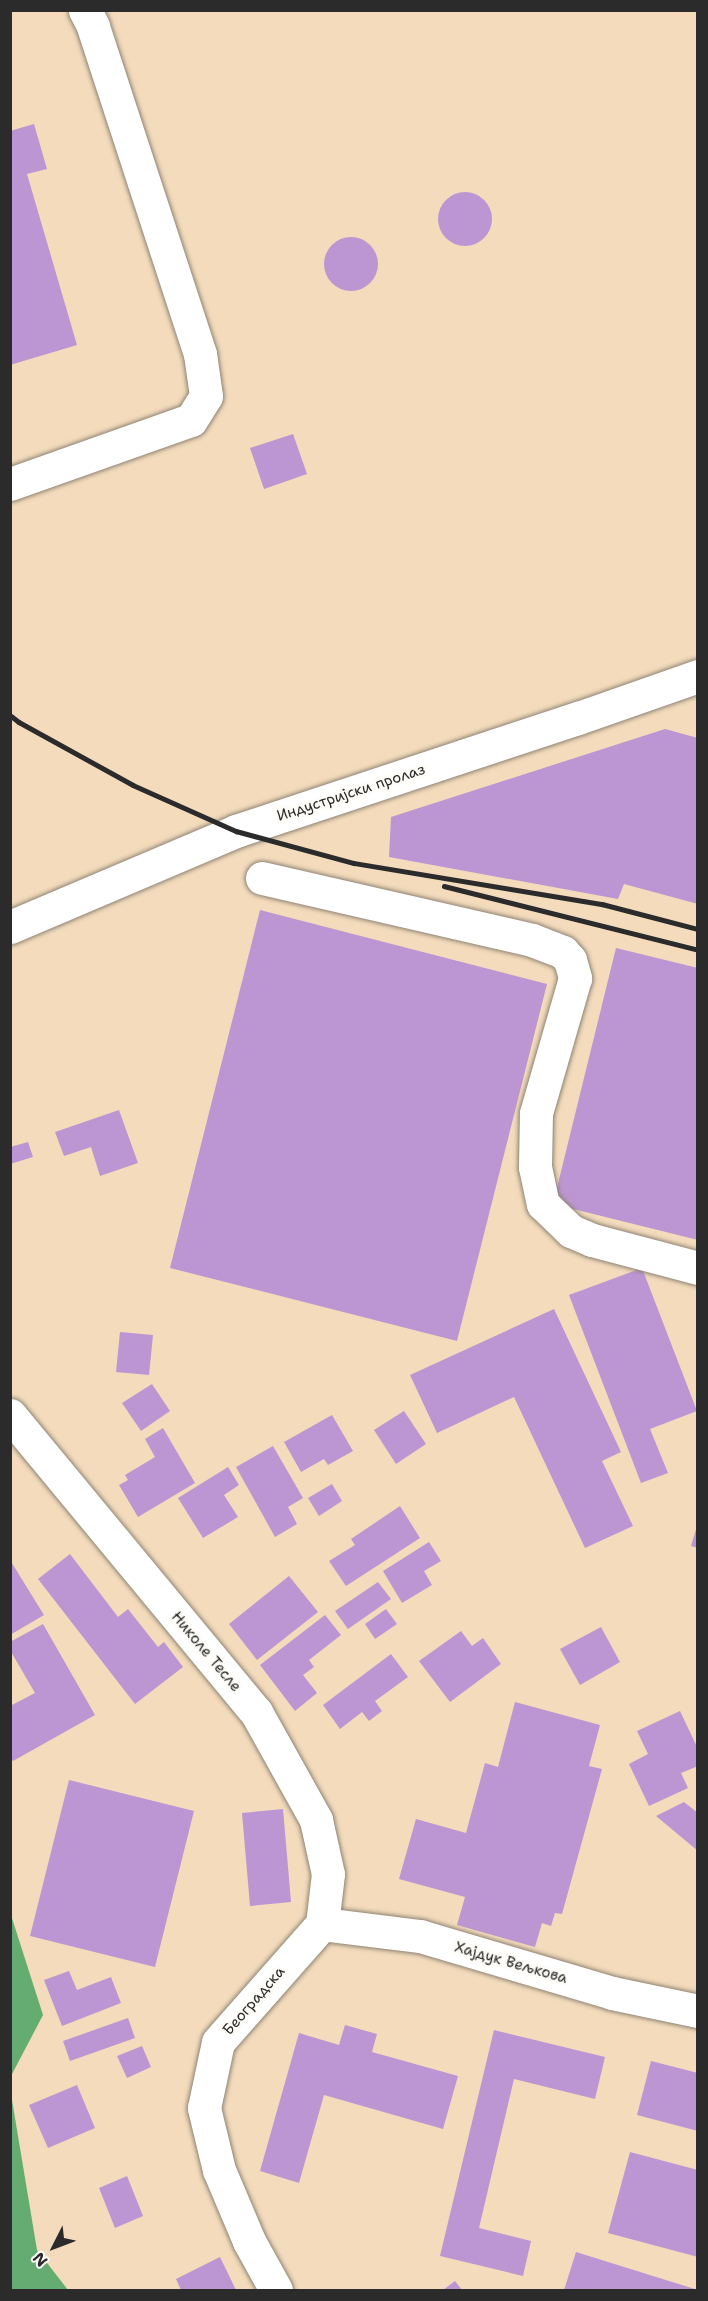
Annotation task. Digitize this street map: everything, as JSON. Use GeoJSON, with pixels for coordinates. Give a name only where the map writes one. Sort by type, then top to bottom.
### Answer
{"type":"FeatureCollection","features":[{"type":"Feature","properties":{"kind":"street"},"geometry":{"type":"LineString","coordinates":[[10,484],[191,420],[206,396],[200,354],[93,26],[85,10]]}},
{"type":"Feature","properties":{"kind":"street","name":"Индустријски пролаз"},"geometry":{"type":"LineString","coordinates":[[10,927],[236,831],[698,676]]}},
{"type":"Feature","properties":{"kind":"street"},"geometry":{"type":"LineString","coordinates":[[262,878],[532,940],[563,952],[570,960],[575,978],[536,1113],[535,1167],[543,1204],[571,1231],[592,1240],[698,1268]]}},
{"type":"Feature","properties":{"kind":"street","name":"Николе Тесле"},"geometry":{"type":"LineString","coordinates":[[10,1415],[256,1712],[316,1820],[328,1874],[322,1924]]}},
{"type":"Feature","properties":{"kind":"street","name":"Хајдук Вељкова"},"geometry":{"type":"LineString","coordinates":[[322,1924],[420,1936],[612,1993],[698,2011]]}},
{"type":"Feature","properties":{"kind":"street","name":"Београдска"},"geometry":{"type":"LineString","coordinates":[[276,2290],[249,2241],[219,2170],[204,2108],[218,2042],[322,1924]]}},
{"type":"Feature","properties":{"kind":"green space"},"geometry":{"type":"Polygon","coordinates":[[[10,1912],[43,2015],[11,2076],[10,2076],[10,1912]]]}},
{"type":"Feature","properties":{"kind":"green space"},"geometry":{"type":"Polygon","coordinates":[[[10,2088],[37,2250],[68,2290],[11,2290],[10,2088]]]}},
{"type":"Feature","properties":{"kind":"building"},"geometry":{"type":"Polygon","coordinates":[[[34,124],[47,169],[27,174],[77,345],[10,365],[10,131],[34,124]]]}},
{"type":"Feature","properties":{"kind":"building"},"geometry":{"type":"Polygon","coordinates":[[[460,192],[470,192],[480,196],[488,204],[492,219],[488,234],[480,242],[470,246],[460,246],[450,242],[442,234],[438,224],[438,214],[442,204],[450,196],[460,192]]]}},
{"type":"Feature","properties":{"kind":"building"},"geometry":{"type":"Polygon","coordinates":[[[346,237],[356,237],[366,241],[374,249],[378,264],[374,279],[366,287],[356,291],[346,291],[336,287],[328,279],[324,269],[324,259],[328,249],[336,241],[346,237]]]}},
{"type":"Feature","properties":{"kind":"building"},"geometry":{"type":"Polygon","coordinates":[[[293,434],[307,474],[264,489],[250,448],[293,434]]]}},
{"type":"Feature","properties":{"kind":"building"},"geometry":{"type":"Polygon","coordinates":[[[665,729],[698,738],[698,904],[624,884],[618,899],[389,857],[391,817],[665,729]]]}},
{"type":"Feature","properties":{"kind":"building"},"geometry":{"type":"Polygon","coordinates":[[[260,910],[547,984],[457,1341],[170,1268],[260,910]]]}},
{"type":"Feature","properties":{"kind":"building"},"geometry":{"type":"Polygon","coordinates":[[[616,948],[698,968],[698,1240],[553,1204],[616,948]]]}},
{"type":"Feature","properties":{"kind":"building"},"geometry":{"type":"Polygon","coordinates":[[[119,1110],[138,1163],[100,1176],[91,1147],[64,1156],[55,1132],[119,1110]]]}},
{"type":"Feature","properties":{"kind":"building"},"geometry":{"type":"Polygon","coordinates":[[[28,1142],[33,1157],[10,1164],[10,1147],[28,1142]]]}},
{"type":"Feature","properties":{"kind":"building"},"geometry":{"type":"Polygon","coordinates":[[[642,1268],[697,1411],[650,1429],[668,1473],[641,1483],[569,1295],[642,1268]]]}},
{"type":"Feature","properties":{"kind":"building"},"geometry":{"type":"Polygon","coordinates":[[[554,1309],[621,1452],[602,1461],[633,1526],[585,1548],[514,1397],[437,1433],[410,1375],[554,1309]]]}},
{"type":"Feature","properties":{"kind":"building"},"geometry":{"type":"Polygon","coordinates":[[[120,1332],[153,1335],[149,1375],[116,1372],[120,1332]]]}},
{"type":"Feature","properties":{"kind":"building"},"geometry":{"type":"Polygon","coordinates":[[[152,1384],[170,1411],[141,1431],[122,1403],[152,1384]]]}},
{"type":"Feature","properties":{"kind":"building"},"geometry":{"type":"Polygon","coordinates":[[[404,1411],[426,1444],[396,1464],[374,1430],[404,1411]]]}},
{"type":"Feature","properties":{"kind":"building"},"geometry":{"type":"Polygon","coordinates":[[[332,1415],[353,1451],[328,1465],[324,1459],[301,1472],[284,1442],[332,1415]]]}},
{"type":"Feature","properties":{"kind":"building"},"geometry":{"type":"Polygon","coordinates":[[[163,1428],[195,1483],[138,1517],[119,1485],[128,1480],[125,1475],[155,1457],[145,1439],[163,1428]]]}},
{"type":"Feature","properties":{"kind":"building"},"geometry":{"type":"Polygon","coordinates":[[[273,1446],[303,1498],[288,1507],[297,1524],[275,1537],[236,1467],[273,1446]]]}},
{"type":"Feature","properties":{"kind":"building"},"geometry":{"type":"Polygon","coordinates":[[[228,1467],[239,1485],[224,1495],[238,1517],[203,1538],[178,1498],[228,1467]]]}},
{"type":"Feature","properties":{"kind":"building"},"geometry":{"type":"Polygon","coordinates":[[[332,1484],[342,1501],[319,1516],[308,1498],[332,1484]]]}},
{"type":"Feature","properties":{"kind":"building"},"geometry":{"type":"Polygon","coordinates":[[[400,1506],[420,1538],[346,1586],[329,1561],[355,1545],[351,1539],[400,1506]]]}},
{"type":"Feature","properties":{"kind":"building"},"geometry":{"type":"Polygon","coordinates":[[[698,1526],[698,1548],[691,1546],[698,1526]]]}},
{"type":"Feature","properties":{"kind":"building"},"geometry":{"type":"Polygon","coordinates":[[[429,1542],[441,1561],[424,1571],[432,1585],[402,1603],[383,1571],[429,1542]]]}},
{"type":"Feature","properties":{"kind":"building"},"geometry":{"type":"Polygon","coordinates":[[[70,1554],[118,1617],[128,1609],[158,1647],[164,1642],[183,1667],[135,1704],[38,1579],[70,1554]]]}},
{"type":"Feature","properties":{"kind":"building"},"geometry":{"type":"Polygon","coordinates":[[[10,1560],[44,1615],[10,1635],[10,1560]]]}},
{"type":"Feature","properties":{"kind":"building"},"geometry":{"type":"Polygon","coordinates":[[[289,1576],[318,1612],[257,1660],[229,1624],[289,1576]]]}},
{"type":"Feature","properties":{"kind":"building"},"geometry":{"type":"Polygon","coordinates":[[[378,1582],[391,1599],[348,1629],[335,1611],[378,1582]]]}},
{"type":"Feature","properties":{"kind":"building"},"geometry":{"type":"Polygon","coordinates":[[[386,1609],[397,1624],[375,1639],[365,1624],[386,1609]]]}},
{"type":"Feature","properties":{"kind":"building"},"geometry":{"type":"Polygon","coordinates":[[[325,1615],[341,1635],[309,1660],[314,1667],[303,1675],[317,1693],[295,1711],[260,1665],[325,1615]]]}},
{"type":"Feature","properties":{"kind":"building"},"geometry":{"type":"Polygon","coordinates":[[[43,1624],[95,1715],[13,1761],[10,1757],[10,1706],[35,1693],[10,1650],[10,1642],[43,1624]]]}},
{"type":"Feature","properties":{"kind":"building"},"geometry":{"type":"Polygon","coordinates":[[[601,1627],[620,1662],[580,1685],[560,1649],[601,1627]]]}},
{"type":"Feature","properties":{"kind":"building"},"geometry":{"type":"Polygon","coordinates":[[[461,1631],[472,1646],[483,1638],[501,1664],[450,1702],[419,1661],[461,1631]]]}},
{"type":"Feature","properties":{"kind":"building"},"geometry":{"type":"Polygon","coordinates":[[[391,1654],[408,1677],[375,1701],[382,1711],[369,1721],[362,1712],[340,1729],[323,1705],[391,1654]]]}},
{"type":"Feature","properties":{"kind":"building"},"geometry":{"type":"Polygon","coordinates":[[[515,1702],[600,1725],[589,1766],[602,1769],[562,1914],[555,1913],[551,1926],[542,1923],[535,1947],[457,1925],[465,1897],[399,1879],[416,1819],[466,1833],[485,1763],[498,1767],[515,1702]]]}},
{"type":"Feature","properties":{"kind":"building"},"geometry":{"type":"Polygon","coordinates":[[[680,1711],[698,1749],[698,1766],[681,1773],[688,1788],[649,1806],[629,1764],[648,1754],[637,1731],[680,1711]]]}},
{"type":"Feature","properties":{"kind":"building"},"geometry":{"type":"Polygon","coordinates":[[[69,1780],[194,1811],[155,1967],[30,1936],[69,1780]]]}},
{"type":"Feature","properties":{"kind":"building"},"geometry":{"type":"Polygon","coordinates":[[[684,1802],[698,1813],[698,1851],[656,1816],[684,1802]]]}},
{"type":"Feature","properties":{"kind":"building"},"geometry":{"type":"Polygon","coordinates":[[[283,1809],[291,1902],[250,1906],[242,1813],[283,1809]]]}},
{"type":"Feature","properties":{"kind":"building"},"geometry":{"type":"Polygon","coordinates":[[[69,1971],[77,1990],[111,1977],[121,2003],[62,2026],[44,1980],[69,1971]]]}},
{"type":"Feature","properties":{"kind":"building"},"geometry":{"type":"Polygon","coordinates":[[[128,2018],[135,2038],[70,2061],[63,2041],[128,2018]]]}},
{"type":"Feature","properties":{"kind":"building"},"geometry":{"type":"Polygon","coordinates":[[[345,2025],[377,2034],[372,2052],[458,2076],[443,2129],[324,2095],[299,2183],[260,2171],[299,2033],[339,2045],[345,2025]]]}},
{"type":"Feature","properties":{"kind":"building"},"geometry":{"type":"Polygon","coordinates":[[[494,2030],[605,2057],[595,2099],[514,2079],[479,2228],[531,2241],[523,2276],[440,2256],[494,2030]]]}},
{"type":"Feature","properties":{"kind":"building"},"geometry":{"type":"Polygon","coordinates":[[[142,2046],[151,2067],[127,2078],[117,2056],[142,2046]]]}},
{"type":"Feature","properties":{"kind":"building"},"geometry":{"type":"Polygon","coordinates":[[[651,2061],[698,2073],[698,2131],[637,2115],[651,2061]]]}},
{"type":"Feature","properties":{"kind":"building"},"geometry":{"type":"Polygon","coordinates":[[[77,2085],[95,2128],[48,2148],[29,2105],[77,2085]]]}},
{"type":"Feature","properties":{"kind":"building"},"geometry":{"type":"Polygon","coordinates":[[[630,2152],[698,2170],[698,2257],[608,2233],[630,2152]]]}},
{"type":"Feature","properties":{"kind":"building"},"geometry":{"type":"Polygon","coordinates":[[[127,2176],[143,2216],[115,2228],[99,2188],[127,2176]]]}},
{"type":"Feature","properties":{"kind":"building"},"geometry":{"type":"Polygon","coordinates":[[[576,2252],[698,2290],[564,2290],[576,2252]]]}},
{"type":"Feature","properties":{"kind":"building"},"geometry":{"type":"Polygon","coordinates":[[[220,2257],[236,2290],[181,2290],[176,2279],[220,2257]]]}},
{"type":"Feature","properties":{"kind":"building"},"geometry":{"type":"Polygon","coordinates":[[[455,2281],[462,2290],[443,2290],[455,2281]]]}},
{"type":"Feature","properties":{"kind":"railway"},"geometry":{"type":"LineString","coordinates":[[10,715],[133,785],[236,831],[354,863],[602,904],[698,929]]}},
{"type":"Feature","properties":{"kind":"railway"},"geometry":{"type":"LineString","coordinates":[[444,886],[698,950]]}}]}
